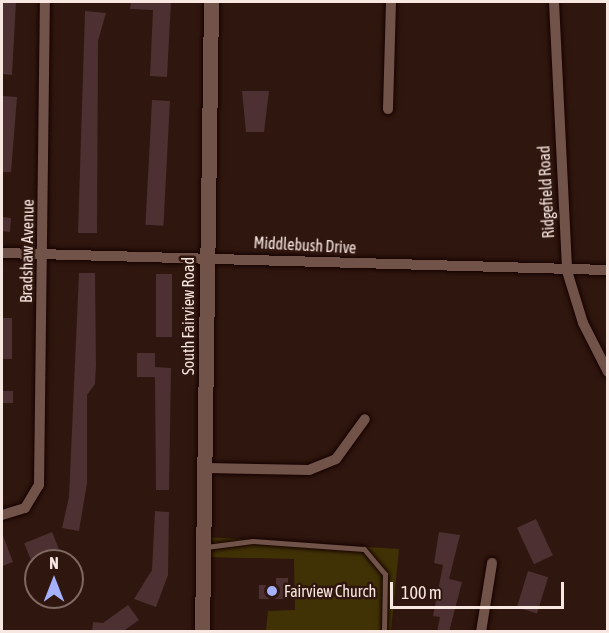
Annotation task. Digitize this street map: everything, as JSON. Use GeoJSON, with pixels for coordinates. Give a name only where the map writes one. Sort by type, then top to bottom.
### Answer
{"type":"FeatureCollection","features":[{"type":"Feature","properties":{"kind":"street","name":"Bradshaw Avenue"},"geometry":{"type":"LineString","coordinates":[[2,515],[34,500],[39,485],[45,2]]}},
{"type":"Feature","properties":{"kind":"street","name":"South Fairview Road"},"geometry":{"type":"LineString","coordinates":[[202,632],[211,2]]}},
{"type":"Feature","properties":{"kind":"street"},"geometry":{"type":"LineString","coordinates":[[388,109],[391,2]]}},
{"type":"Feature","properties":{"kind":"street","name":"Ridgefield Road"},"geometry":{"type":"LineString","coordinates":[[554,2],[567,271],[583,323],[608,372]]}},
{"type":"Feature","properties":{"kind":"street","name":"Middlebush Drive"},"geometry":{"type":"LineString","coordinates":[[2,253],[206,255],[567,271],[608,270]]}},
{"type":"Feature","properties":{"kind":"street"},"geometry":{"type":"LineString","coordinates":[[206,468],[309,470],[336,459],[366,419]]}},
{"type":"Feature","properties":{"kind":"street"},"geometry":{"type":"LineString","coordinates":[[481,632],[492,563]]}},
{"type":"Feature","properties":{"kind":"lane"},"geometry":{"type":"LineString","coordinates":[[204,547],[253,541],[364,549],[385,574],[384,632]]}},
{"type":"Feature","properties":{"kind":"shaded area"},"geometry":{"type":"Polygon","coordinates":[[[206,537],[399,549],[391,631],[266,631],[268,611],[295,610],[294,559],[206,557],[206,537]]]}},
{"type":"Feature","properties":{"kind":"building"},"geometry":{"type":"Polygon","coordinates":[[[2,2],[16,2],[12,75],[2,74],[2,2]]]}},
{"type":"Feature","properties":{"kind":"building"},"geometry":{"type":"Polygon","coordinates":[[[131,2],[171,2],[167,77],[150,76],[153,10],[130,9],[131,2]]]}},
{"type":"Feature","properties":{"kind":"building"},"geometry":{"type":"Polygon","coordinates":[[[85,11],[106,13],[98,41],[97,233],[78,233],[85,11]]]}},
{"type":"Feature","properties":{"kind":"building"},"geometry":{"type":"Polygon","coordinates":[[[242,91],[269,91],[264,132],[246,132],[242,91]]]}},
{"type":"Feature","properties":{"kind":"building"},"geometry":{"type":"Polygon","coordinates":[[[3,96],[17,97],[11,172],[2,172],[3,96]]]}},
{"type":"Feature","properties":{"kind":"building"},"geometry":{"type":"Polygon","coordinates":[[[152,100],[170,101],[163,226],[145,225],[152,100]]]}},
{"type":"Feature","properties":{"kind":"building"},"geometry":{"type":"Polygon","coordinates":[[[2,217],[11,218],[10,232],[2,231],[2,217]]]}},
{"type":"Feature","properties":{"kind":"building"},"geometry":{"type":"Polygon","coordinates":[[[79,273],[95,273],[96,365],[95,384],[87,395],[87,483],[79,531],[62,528],[69,497],[79,273]]]}},
{"type":"Feature","properties":{"kind":"building"},"geometry":{"type":"Polygon","coordinates":[[[156,274],[172,274],[172,337],[156,337],[156,274]]]}},
{"type":"Feature","properties":{"kind":"building"},"geometry":{"type":"Polygon","coordinates":[[[2,318],[12,318],[12,359],[2,359],[2,318]]]}},
{"type":"Feature","properties":{"kind":"building"},"geometry":{"type":"Polygon","coordinates":[[[137,353],[155,353],[155,367],[171,368],[169,490],[156,490],[155,377],[137,377],[137,353]]]}},
{"type":"Feature","properties":{"kind":"building"},"geometry":{"type":"Polygon","coordinates":[[[2,391],[13,391],[13,403],[2,403],[2,391]]]}},
{"type":"Feature","properties":{"kind":"building"},"geometry":{"type":"Polygon","coordinates":[[[155,511],[169,512],[168,575],[156,607],[134,599],[152,570],[155,511]]]}},
{"type":"Feature","properties":{"kind":"building"},"geometry":{"type":"Polygon","coordinates":[[[536,519],[553,555],[534,564],[517,528],[536,519]]]}},
{"type":"Feature","properties":{"kind":"building"},"geometry":{"type":"Polygon","coordinates":[[[52,532],[59,549],[58,549],[27,549],[24,543],[52,532]]]}},
{"type":"Feature","properties":{"kind":"building"},"geometry":{"type":"Polygon","coordinates":[[[439,532],[460,535],[449,579],[462,582],[449,632],[437,632],[440,617],[433,616],[443,565],[434,563],[439,532]]]}},
{"type":"Feature","properties":{"kind":"building"},"geometry":{"type":"Polygon","coordinates":[[[2,533],[13,562],[2,566],[2,533]]]}},
{"type":"Feature","properties":{"kind":"building"},"geometry":{"type":"Polygon","coordinates":[[[528,571],[548,577],[537,613],[517,607],[528,571]]]}},
{"type":"Feature","properties":{"kind":"building","name":"Fairview Church"},"geometry":{"type":"Polygon","coordinates":[[[276,578],[288,578],[288,599],[259,599],[259,585],[276,585],[276,578]]]}},
{"type":"Feature","properties":{"kind":"building"},"geometry":{"type":"Polygon","coordinates":[[[128,605],[139,620],[122,632],[92,632],[93,622],[103,623],[128,605]]]}},
{"type":"Feature","properties":{"kind":"place","name":"Fairview Church"},"geometry":{"type":"Point","coordinates":[272,591]}}]}
